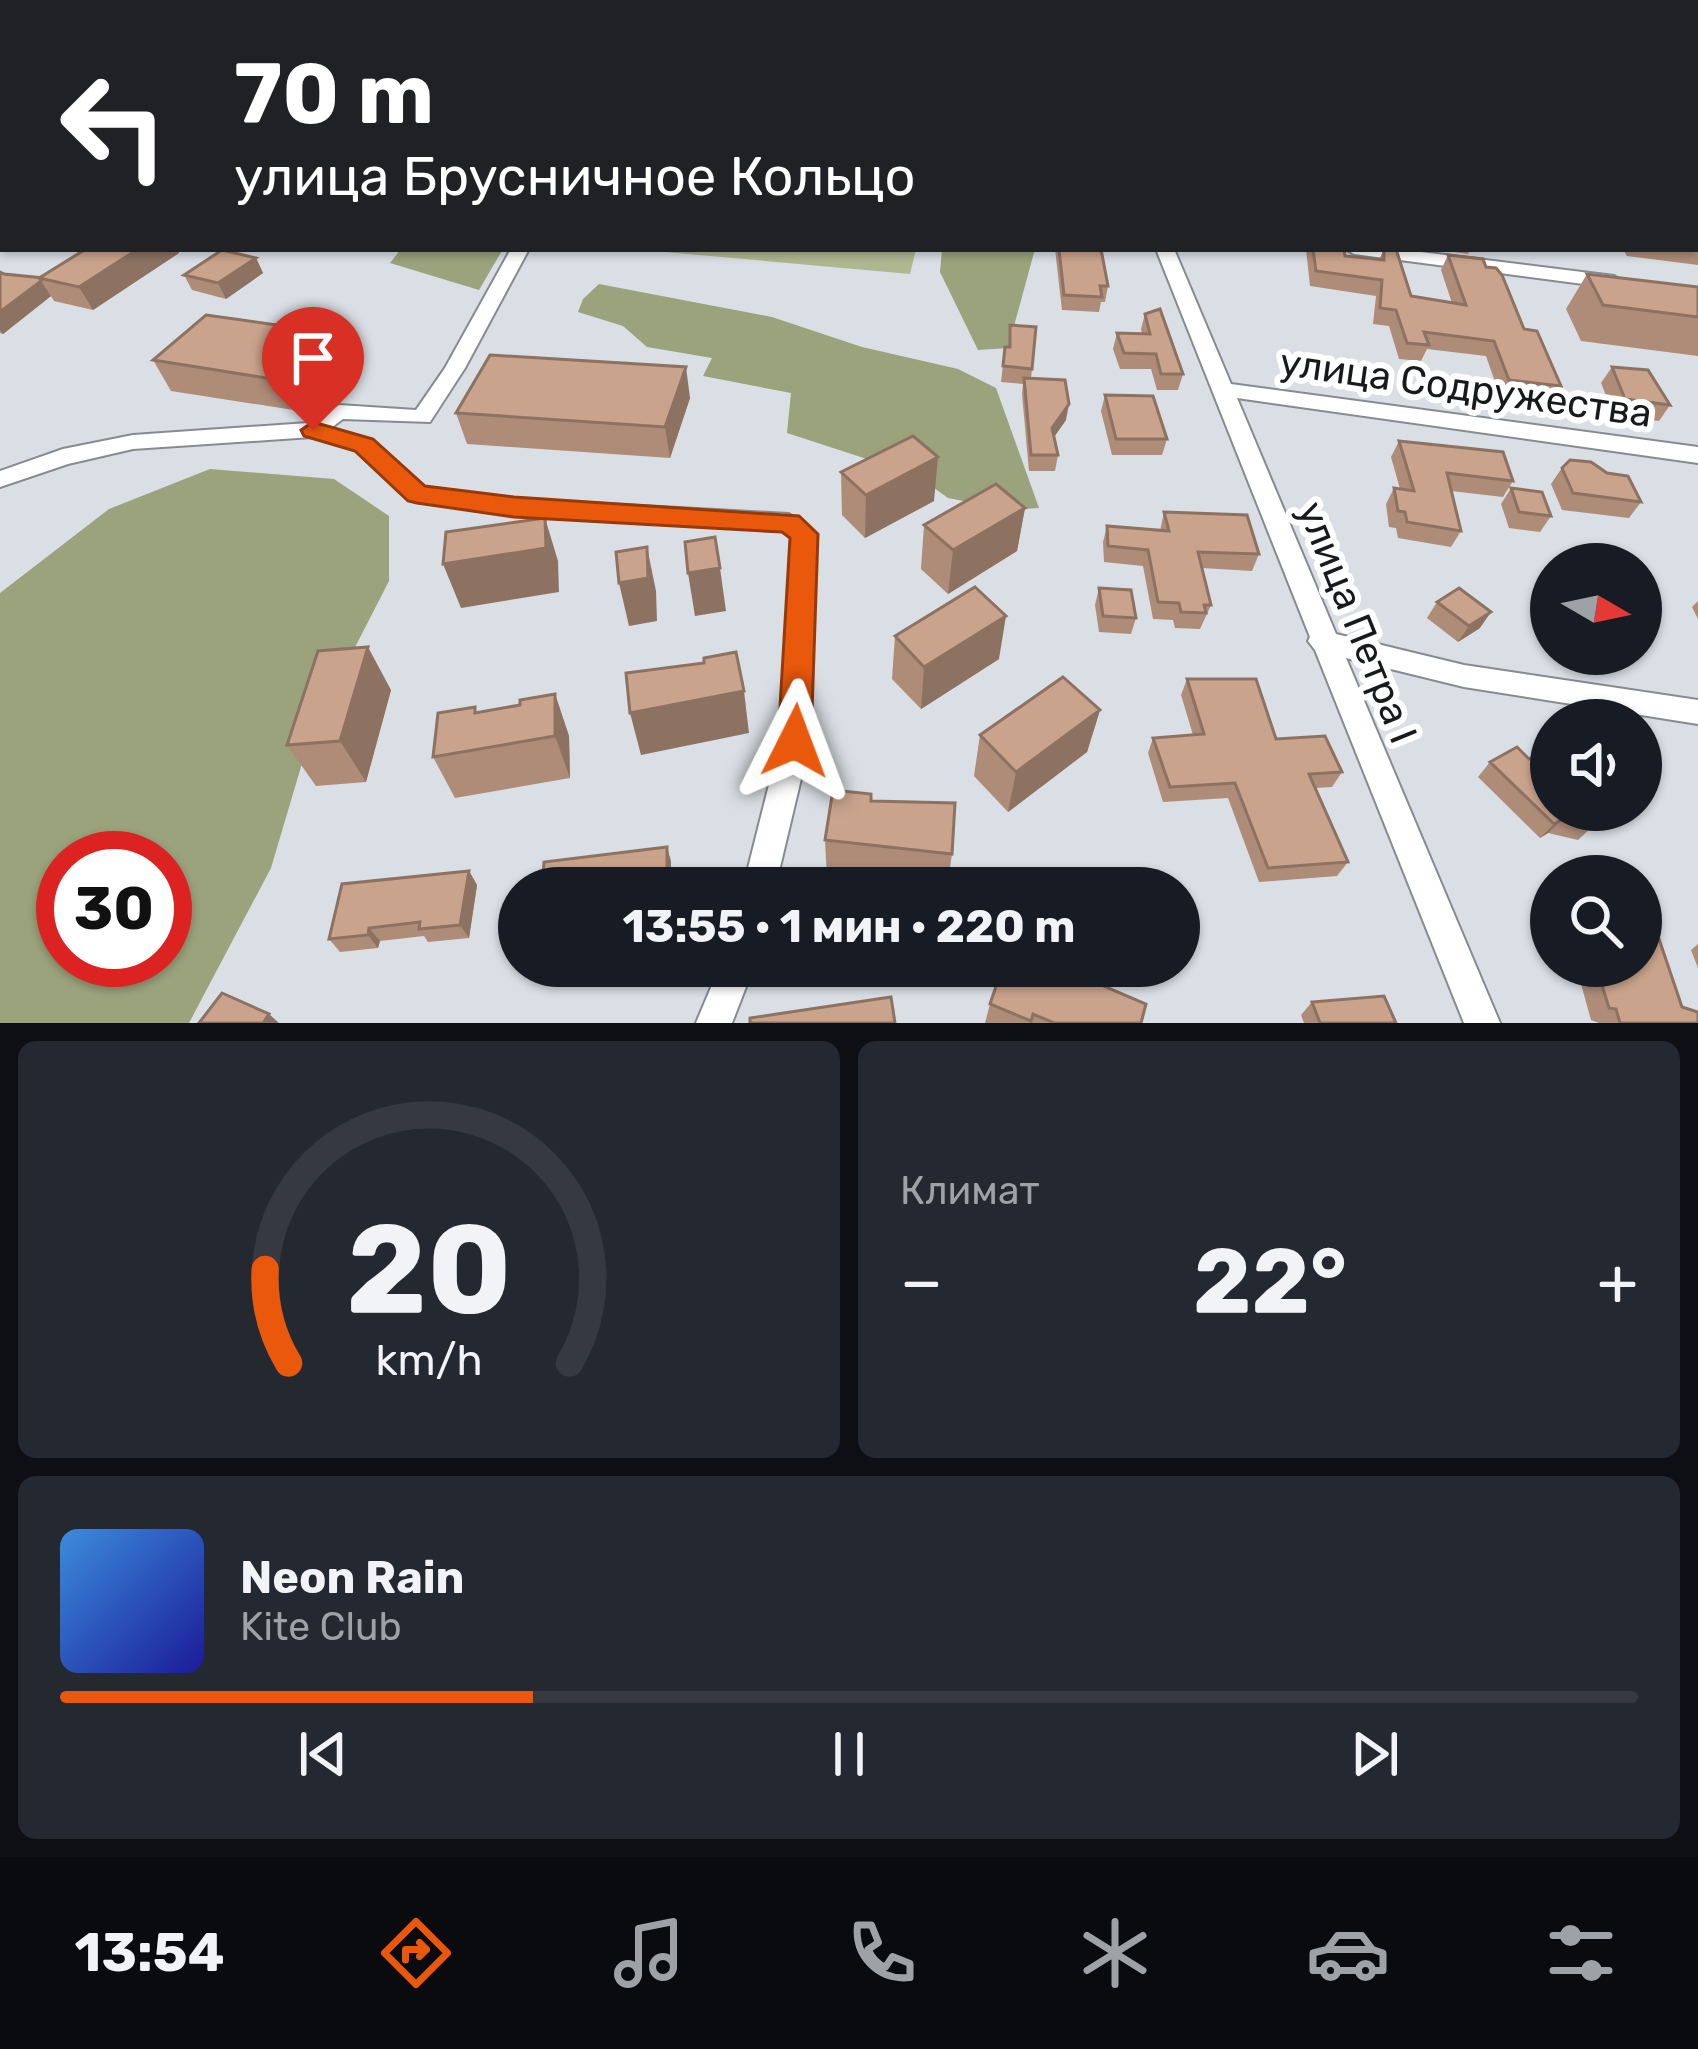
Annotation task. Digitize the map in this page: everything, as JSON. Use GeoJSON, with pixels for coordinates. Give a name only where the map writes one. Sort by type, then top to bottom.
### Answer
{"type":"FeatureCollection","features":[{"type":"Feature","properties":{"kind":"street"},"geometry":{"type":"LineString","coordinates":[[313,430],[339,412],[422,418],[518,252]]}},
{"type":"Feature","properties":{"kind":"street","name":"улица Петра I"},"geometry":{"type":"LineString","coordinates":[[1166,252],[1482,1023]]}},
{"type":"Feature","properties":{"kind":"street"},"geometry":{"type":"LineString","coordinates":[[1378,252],[1629,284]]}},
{"type":"Feature","properties":{"kind":"street","name":"улица Содружества"},"geometry":{"type":"LineString","coordinates":[[1223,390],[1698,455]]}},
{"type":"Feature","properties":{"kind":"street"},"geometry":{"type":"LineString","coordinates":[[0,479],[63,457],[133,442],[313,430],[364,445],[417,494],[514,507],[789,523],[804,534],[795,741],[764,867]]}},
{"type":"Feature","properties":{"kind":"street"},"geometry":{"type":"LineString","coordinates":[[1322,641],[1464,676],[1698,712]]}},
{"type":"Feature","properties":{"kind":"street"},"geometry":{"type":"LineString","coordinates":[[714,1023],[728,987]]}},
{"type":"Feature","properties":{"kind":"green space"},"geometry":{"type":"Polygon","coordinates":[[[399,252],[501,252],[479,290],[390,263],[399,252]]]}},
{"type":"Feature","properties":{"kind":"green space"},"geometry":{"type":"Polygon","coordinates":[[[665,252],[915,252],[910,274],[665,252]]]}},
{"type":"Feature","properties":{"kind":"green space"},"geometry":{"type":"Polygon","coordinates":[[[942,252],[1034,252],[1008,348],[978,350],[940,272],[942,252]]]}},
{"type":"Feature","properties":{"kind":"green space"},"geometry":{"type":"Polygon","coordinates":[[[599,284],[772,317],[862,347],[958,369],[996,388],[1039,508],[1009,510],[948,498],[916,475],[787,433],[791,393],[703,376],[712,358],[647,347],[623,326],[578,312],[583,299],[599,284]]]}},
{"type":"Feature","properties":{"kind":"green space"},"geometry":{"type":"Polygon","coordinates":[[[210,469],[334,479],[389,516],[389,581],[311,733],[271,868],[189,1023],[0,1023],[0,593],[109,509],[210,469]]]}},
{"type":"Feature","properties":{"kind":"building"},"geometry":{"type":"Polygon","coordinates":[[[81,252],[133,252],[79,287],[39,278],[81,252]]]}},
{"type":"Feature","properties":{"kind":"building"},"geometry":{"type":"Polygon","coordinates":[[[219,252],[256,258],[218,283],[184,275],[219,252]]]}},
{"type":"Feature","properties":{"kind":"building"},"geometry":{"type":"Polygon","coordinates":[[[1059,252],[1102,252],[1108,286],[1100,286],[1102,297],[1064,295],[1059,252]]]}},
{"type":"Feature","properties":{"kind":"building"},"geometry":{"type":"Polygon","coordinates":[[[1313,252],[1384,260],[1384,252],[1397,252],[1411,296],[1466,305],[1448,255],[1483,259],[1486,267],[1502,275],[1524,329],[1537,331],[1561,386],[1509,380],[1494,341],[1424,332],[1429,345],[1407,343],[1396,310],[1380,308],[1382,280],[1316,271],[1313,252]]]}},
{"type":"Feature","properties":{"kind":"building"},"geometry":{"type":"Polygon","coordinates":[[[0,272],[4,274],[44,278],[0,312],[0,272]]]}},
{"type":"Feature","properties":{"kind":"building"},"geometry":{"type":"Polygon","coordinates":[[[1587,274],[1698,287],[1698,317],[1603,305],[1587,274]]]}},
{"type":"Feature","properties":{"kind":"building"},"geometry":{"type":"Polygon","coordinates":[[[1160,309],[1183,374],[1161,374],[1156,354],[1124,353],[1117,333],[1150,334],[1145,314],[1160,309]]]}},
{"type":"Feature","properties":{"kind":"building"},"geometry":{"type":"Polygon","coordinates":[[[206,315],[333,333],[285,381],[153,360],[206,315]]]}},
{"type":"Feature","properties":{"kind":"building"},"geometry":{"type":"Polygon","coordinates":[[[1010,325],[1036,327],[1032,369],[1003,366],[1005,347],[1010,347],[1010,325]]]}},
{"type":"Feature","properties":{"kind":"building"},"geometry":{"type":"Polygon","coordinates":[[[490,355],[686,367],[665,427],[456,413],[490,355]]]}},
{"type":"Feature","properties":{"kind":"building"},"geometry":{"type":"Polygon","coordinates":[[[1612,367],[1648,370],[1670,405],[1625,399],[1612,367]]]}},
{"type":"Feature","properties":{"kind":"building"},"geometry":{"type":"Polygon","coordinates":[[[1024,378],[1065,380],[1069,404],[1052,428],[1058,455],[1031,455],[1024,378]]]}},
{"type":"Feature","properties":{"kind":"building"},"geometry":{"type":"Polygon","coordinates":[[[1105,395],[1153,396],[1167,439],[1116,439],[1105,395]]]}},
{"type":"Feature","properties":{"kind":"building"},"geometry":{"type":"Polygon","coordinates":[[[913,436],[938,457],[866,495],[841,472],[913,436]]]}},
{"type":"Feature","properties":{"kind":"building"},"geometry":{"type":"Polygon","coordinates":[[[1399,441],[1503,452],[1513,481],[1447,473],[1461,531],[1407,522],[1405,512],[1398,511],[1394,488],[1414,491],[1399,441]]]}},
{"type":"Feature","properties":{"kind":"building"},"geometry":{"type":"Polygon","coordinates":[[[1570,460],[1591,462],[1607,473],[1628,476],[1641,502],[1573,493],[1562,468],[1570,460]]]}},
{"type":"Feature","properties":{"kind":"building"},"geometry":{"type":"Polygon","coordinates":[[[996,484],[1025,508],[953,550],[924,525],[996,484]]]}},
{"type":"Feature","properties":{"kind":"building"},"geometry":{"type":"Polygon","coordinates":[[[1511,488],[1542,492],[1551,516],[1519,512],[1511,488]]]}},
{"type":"Feature","properties":{"kind":"building"},"geometry":{"type":"Polygon","coordinates":[[[1164,512],[1247,515],[1259,554],[1198,552],[1211,605],[1204,605],[1206,613],[1181,612],[1179,603],[1158,602],[1148,550],[1108,546],[1107,526],[1169,531],[1164,512]]]}},
{"type":"Feature","properties":{"kind":"building"},"geometry":{"type":"Polygon","coordinates":[[[545,518],[546,548],[443,564],[446,532],[545,518]]]}},
{"type":"Feature","properties":{"kind":"building"},"geometry":{"type":"Polygon","coordinates":[[[715,537],[720,568],[688,573],[685,542],[715,537]]]}},
{"type":"Feature","properties":{"kind":"building"},"geometry":{"type":"Polygon","coordinates":[[[647,547],[648,578],[619,583],[616,552],[647,547]]]}},
{"type":"Feature","properties":{"kind":"building"},"geometry":{"type":"Polygon","coordinates":[[[975,587],[1006,616],[924,667],[895,636],[975,587]]]}},
{"type":"Feature","properties":{"kind":"building"},"geometry":{"type":"Polygon","coordinates":[[[1099,588],[1131,590],[1136,618],[1103,616],[1099,588]]]}},
{"type":"Feature","properties":{"kind":"building"},"geometry":{"type":"Polygon","coordinates":[[[1459,588],[1491,612],[1469,626],[1437,602],[1459,588]]]}},
{"type":"Feature","properties":{"kind":"building"},"geometry":{"type":"Polygon","coordinates":[[[368,647],[340,741],[287,745],[318,651],[368,647]]]}},
{"type":"Feature","properties":{"kind":"building"},"geometry":{"type":"Polygon","coordinates":[[[736,652],[744,691],[630,713],[626,673],[704,663],[704,658],[736,652]]]}},
{"type":"Feature","properties":{"kind":"building"},"geometry":{"type":"Polygon","coordinates":[[[1063,677],[1100,710],[1016,772],[980,735],[1063,677]]]}},
{"type":"Feature","properties":{"kind":"building"},"geometry":{"type":"Polygon","coordinates":[[[1187,679],[1256,679],[1276,739],[1325,736],[1342,772],[1309,774],[1348,862],[1268,868],[1235,783],[1170,787],[1153,738],[1204,734],[1187,679]]]}},
{"type":"Feature","properties":{"kind":"building"},"geometry":{"type":"Polygon","coordinates":[[[555,694],[555,736],[433,757],[438,713],[475,707],[475,713],[555,694]]]}},
{"type":"Feature","properties":{"kind":"building"},"geometry":{"type":"Polygon","coordinates":[[[1517,747],[1530,758],[1530,801],[1490,762],[1517,747]]]}},
{"type":"Feature","properties":{"kind":"building"},"geometry":{"type":"Polygon","coordinates":[[[833,790],[871,794],[871,801],[955,803],[952,854],[825,840],[833,790]]]}},
{"type":"Feature","properties":{"kind":"building"},"geometry":{"type":"Polygon","coordinates":[[[667,847],[667,867],[544,867],[544,862],[667,847]]]}},
{"type":"Feature","properties":{"kind":"building"},"geometry":{"type":"Polygon","coordinates":[[[469,871],[460,925],[419,929],[420,922],[329,939],[342,884],[469,871]]]}},
{"type":"Feature","properties":{"kind":"building"},"geometry":{"type":"Polygon","coordinates":[[[1662,948],[1682,1007],[1698,1012],[1698,1023],[1620,1023],[1616,1009],[1609,1008],[1602,987],[1662,987],[1662,948]]]}},
{"type":"Feature","properties":{"kind":"building"},"geometry":{"type":"Polygon","coordinates":[[[996,987],[1106,987],[1146,1004],[1141,1023],[1054,1023],[1033,1014],[1031,1021],[990,1004],[996,987]]]}},
{"type":"Feature","properties":{"kind":"building"},"geometry":{"type":"Polygon","coordinates":[[[222,993],[269,1014],[263,1023],[199,1023],[222,993]]]}},
{"type":"Feature","properties":{"kind":"building"},"geometry":{"type":"Polygon","coordinates":[[[1384,996],[1396,1023],[1320,1023],[1312,1002],[1384,996]]]}},
{"type":"Feature","properties":{"kind":"building"},"geometry":{"type":"Polygon","coordinates":[[[891,997],[895,1023],[750,1023],[750,1018],[891,997]]]}},
{"type":"Feature","properties":{"kind":"route"},"geometry":{"type":"LineString","coordinates":[[313,430],[364,445],[417,494],[514,507],[789,523],[804,534],[795,741]]}}]}
